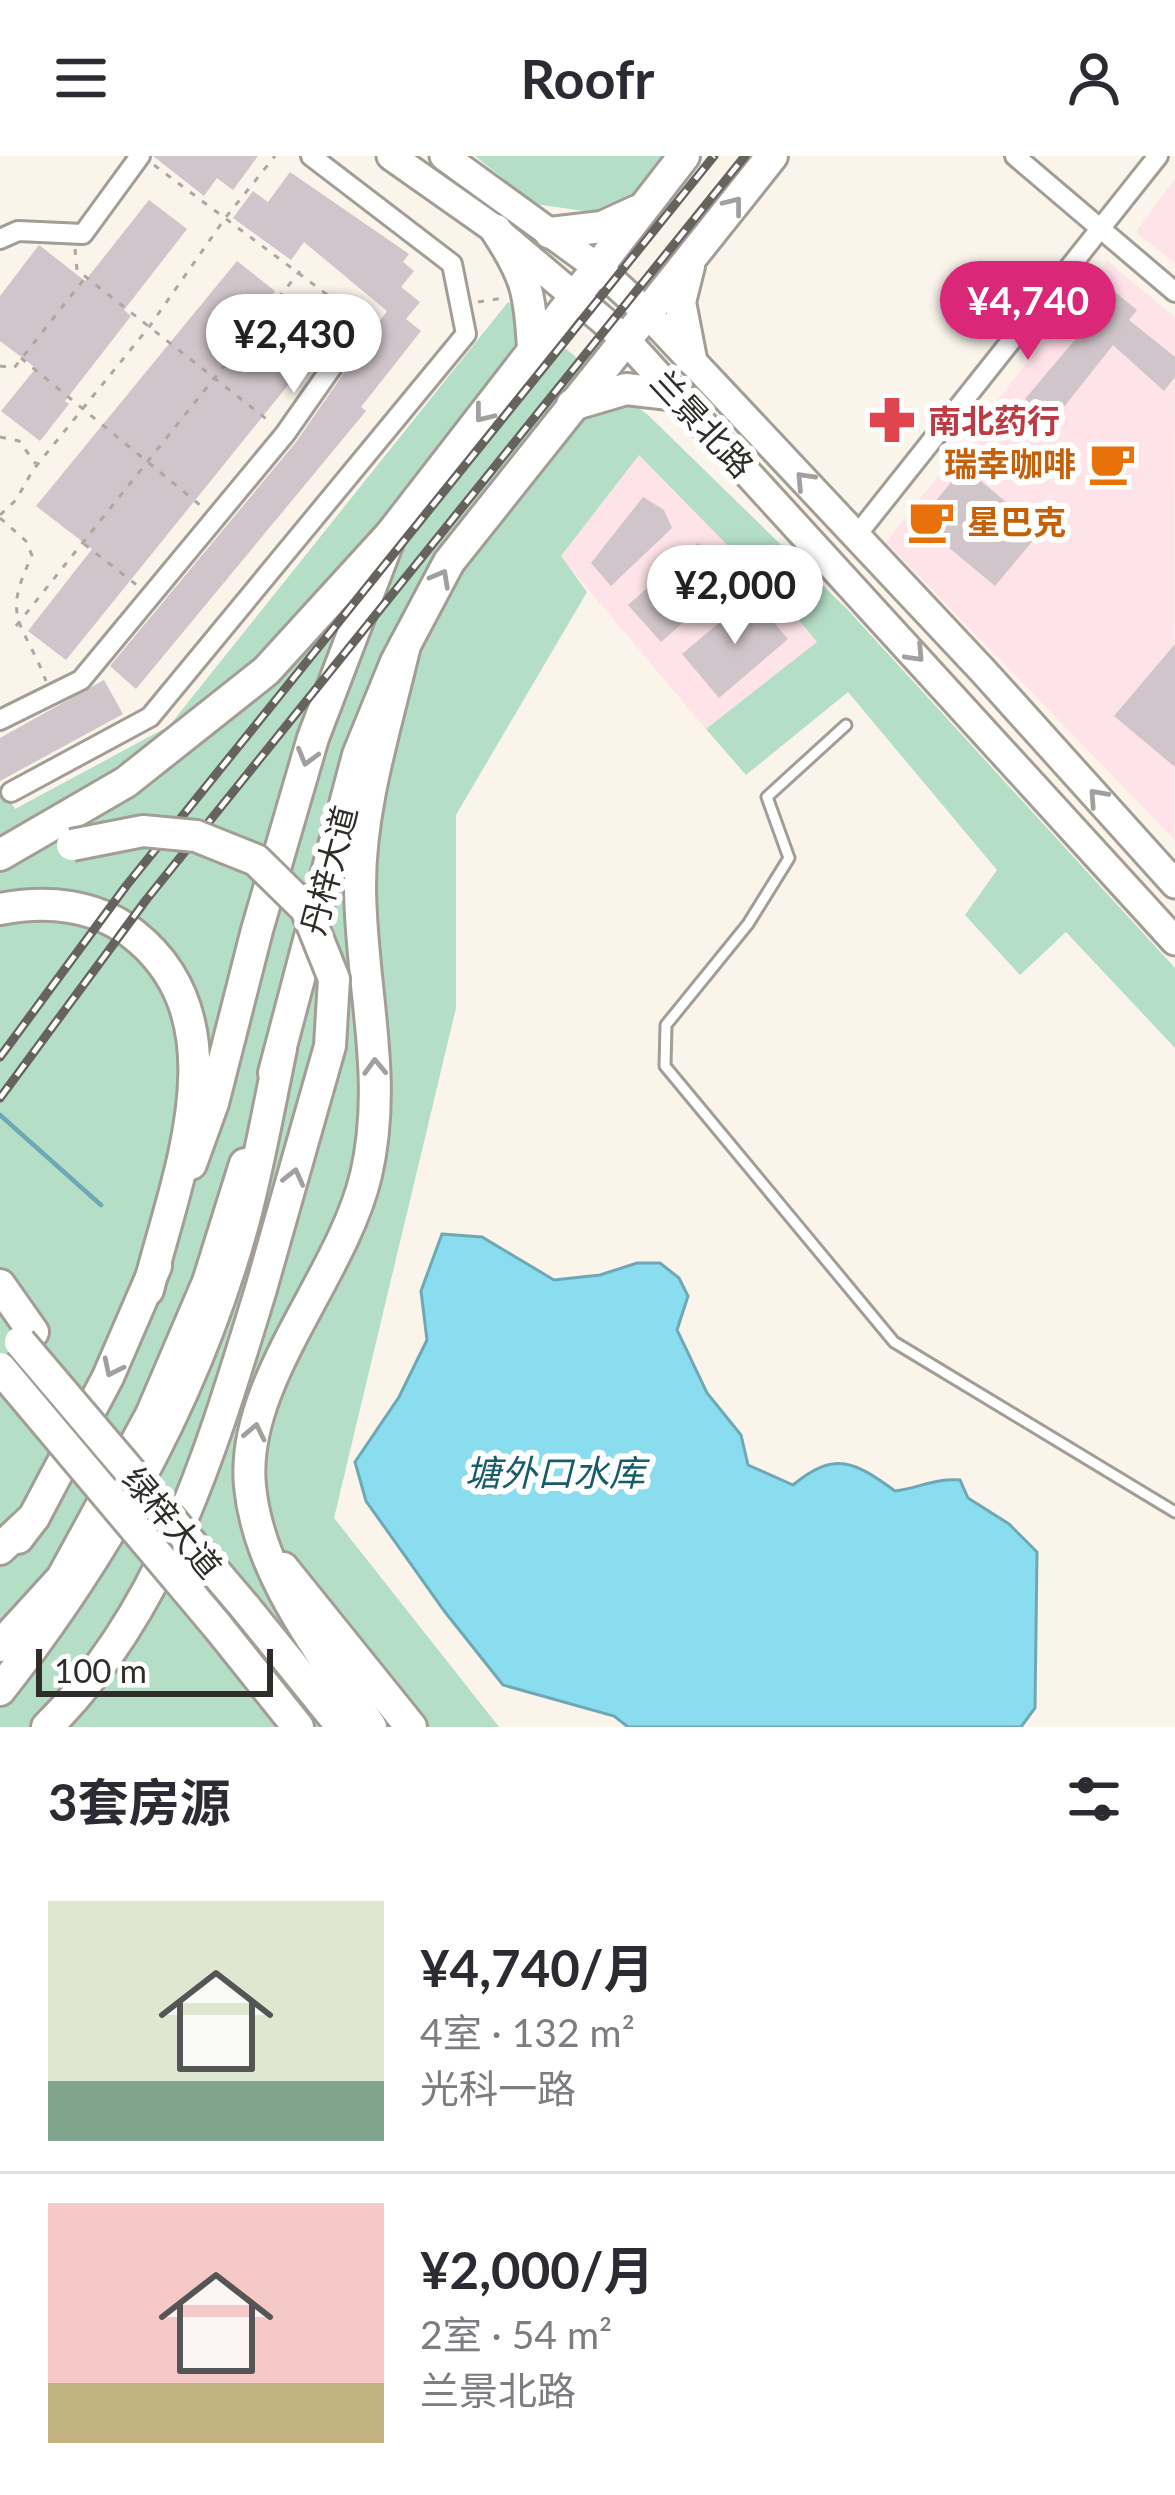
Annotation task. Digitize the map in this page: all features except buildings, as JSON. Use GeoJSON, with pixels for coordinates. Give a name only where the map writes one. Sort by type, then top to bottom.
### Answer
{"type":"FeatureCollection","features":[{"type":"Feature","properties":{"kind":"main road","name":"兰景北路"},"geometry":{"type":"LineString","coordinates":[[391,156],[486,224],[625,339],[1175,941]]}},
{"type":"Feature","properties":{"kind":"main road","name":"兰景北路"},"geometry":{"type":"LineString","coordinates":[[444,156],[597,267],[645,311],[1175,884]]}},
{"type":"Feature","properties":{"kind":"main road","name":"丹梓大道"},"geometry":{"type":"LineString","coordinates":[[0,1562],[34,1517],[148,1290],[212,1103],[256,930],[313,738],[391,534],[684,156]]}},
{"type":"Feature","properties":{"kind":"main road","name":"丹梓大道"},"geometry":{"type":"LineString","coordinates":[[0,1646],[62,1578],[151,1415],[208,1282],[281,1049],[358,755],[405,645],[449,562],[772,156]]}},
{"type":"Feature","properties":{"kind":"main road"},"geometry":{"type":"LineString","coordinates":[[494,193],[486,224],[522,269],[530,296],[533,349]]}},
{"type":"Feature","properties":{"kind":"main road"},"geometry":{"type":"LineString","coordinates":[[550,233],[602,227],[642,209]]}},
{"type":"Feature","properties":{"kind":"main road"},"geometry":{"type":"LineString","coordinates":[[691,260],[680,302],[691,359]]}},
{"type":"Feature","properties":{"kind":"main road"},"geometry":{"type":"LineString","coordinates":[[572,405],[626,389],[678,395]]}},
{"type":"Feature","properties":{"kind":"main road"},"geometry":{"type":"LineString","coordinates":[[0,855],[126,782],[266,671],[391,534]]}},
{"type":"Feature","properties":{"kind":"main road"},"geometry":{"type":"LineString","coordinates":[[371,1727],[302,1624],[275,1574],[254,1514],[251,1447],[260,1410],[354,1216],[376,1115],[375,1045],[360,885],[366,819],[405,645]]}},
{"type":"Feature","properties":{"kind":"main road"},"geometry":{"type":"LineString","coordinates":[[0,864],[17,856],[143,831],[196,836],[256,860],[306,908],[334,979],[330,1046],[261,1289],[200,1473],[146,1598],[120,1642],[47,1727]]}},
{"type":"Feature","properties":{"kind":"main road"},"geometry":{"type":"LineString","coordinates":[[0,909],[68,906],[124,927],[166,966],[189,1012],[195,1064],[190,1115],[148,1290]]}},
{"type":"Feature","properties":{"kind":"main road"},"geometry":{"type":"LineString","coordinates":[[0,1690],[55,1621],[163,1437],[202,1347],[243,1221],[281,1049]]}},
{"type":"Feature","properties":{"kind":"main road","name":"绿梓大道"},"geometry":{"type":"LineString","coordinates":[[0,1285],[18,1332],[342,1727]]}},
{"type":"Feature","properties":{"kind":"main road","name":"绿梓大道"},"geometry":{"type":"LineString","coordinates":[[0,1368],[298,1727]]}},
{"type":"Feature","properties":{"kind":"main road"},"geometry":{"type":"LineString","coordinates":[[0,1386],[43,1418]]}},
{"type":"Feature","properties":{"kind":"main road"},"geometry":{"type":"LineString","coordinates":[[254,1514],[304,1599],[411,1727]]}},
{"type":"Feature","properties":{"kind":"main road"},"geometry":{"type":"LineString","coordinates":[[0,1549],[34,1517]]}},
{"type":"Feature","properties":{"kind":"street"},"geometry":{"type":"LineString","coordinates":[[0,239],[18,232],[83,234],[140,156]]}},
{"type":"Feature","properties":{"kind":"street"},"geometry":{"type":"LineString","coordinates":[[11,792],[150,717],[466,334],[452,264],[311,156]]}},
{"type":"Feature","properties":{"kind":"street"},"geometry":{"type":"LineString","coordinates":[[1015,156],[1175,292]]}},
{"type":"Feature","properties":{"kind":"street"},"geometry":{"type":"LineString","coordinates":[[856,536],[1158,156]]}},
{"type":"Feature","properties":{"kind":"street"},"geometry":{"type":"LineString","coordinates":[[0,720],[81,680],[285,434],[339,357]]}},
{"type":"Feature","properties":{"kind":"lane"},"geometry":{"type":"LineString","coordinates":[[846,725],[766,797],[789,858],[748,924],[666,1025],[665,1066],[894,1342],[1175,1512]]}},
{"type":"Feature","properties":{"kind":"path"},"geometry":{"type":"LineString","coordinates":[[140,156],[337,302],[344,316],[339,357]]}},
{"type":"Feature","properties":{"kind":"path"},"geometry":{"type":"LineString","coordinates":[[51,694],[35,651],[16,626],[10,604],[32,556],[27,542],[0,517],[275,156]]}},
{"type":"Feature","properties":{"kind":"path"},"geometry":{"type":"LineString","coordinates":[[75,237],[74,261],[86,277],[285,434]]}},
{"type":"Feature","properties":{"kind":"path"},"geometry":{"type":"LineString","coordinates":[[16,626],[300,271]]}},
{"type":"Feature","properties":{"kind":"path"},"geometry":{"type":"LineString","coordinates":[[0,366],[14,368],[86,277]]}},
{"type":"Feature","properties":{"kind":"path"},"geometry":{"type":"LineString","coordinates":[[460,304],[530,296]]}},
{"type":"Feature","properties":{"kind":"path"},"geometry":{"type":"LineString","coordinates":[[21,358],[215,518]]}},
{"type":"Feature","properties":{"kind":"path"},"geometry":{"type":"LineString","coordinates":[[0,437],[19,441],[37,465]]}},
{"type":"Feature","properties":{"kind":"path"},"geometry":{"type":"LineString","coordinates":[[82,543],[150,596]]}},
{"type":"Feature","properties":{"kind":"shaded area"},"geometry":{"type":"Polygon","coordinates":[[[1175,179],[1175,263],[1136,232],[1175,179]]]}},
{"type":"Feature","properties":{"kind":"shaded area"},"geometry":{"type":"Polygon","coordinates":[[[1107,261],[1175,317],[1174,839],[886,542],[1107,261]]]}},
{"type":"Feature","properties":{"kind":"shaded area"},"geometry":{"type":"Polygon","coordinates":[[[639,454],[817,642],[706,729],[560,556],[639,454]]]}},
{"type":"Feature","properties":{"kind":"green space"},"geometry":{"type":"Polygon","coordinates":[[[475,156],[664,156],[640,189],[598,213],[535,204],[475,156]]]}},
{"type":"Feature","properties":{"kind":"green space"},"geometry":{"type":"Polygon","coordinates":[[[508,302],[649,416],[847,609],[1175,968],[1175,1048],[1066,932],[1020,975],[965,915],[997,870],[848,692],[746,775],[706,729],[817,642],[639,455],[561,556],[587,592],[456,815],[456,1008],[334,1518],[499,1727],[0,1727],[0,792],[15,809],[169,726],[508,302]]]}},
{"type":"Feature","properties":{"kind":"water","name":"塘外口水库"},"geometry":{"type":"Polygon","coordinates":[[[442,1234],[482,1237],[554,1280],[600,1275],[637,1263],[660,1263],[679,1278],[688,1296],[677,1330],[707,1393],[741,1435],[748,1465],[793,1485],[833,1464],[856,1467],[895,1491],[960,1480],[968,1498],[1009,1524],[1037,1552],[1035,1708],[1021,1727],[628,1727],[614,1716],[503,1685],[366,1501],[355,1462],[399,1397],[427,1340],[421,1291],[442,1234]]]}},
{"type":"Feature","properties":{"kind":"waterway"},"geometry":{"type":"LineString","coordinates":[[0,1115],[101,1205]]}},
{"type":"Feature","properties":{"kind":"railway"},"geometry":{"type":"LineString","coordinates":[[0,1057],[126,886],[714,156]]}},
{"type":"Feature","properties":{"kind":"railway"},"geometry":{"type":"LineString","coordinates":[[0,1098],[146,900],[745,156]]}},
{"type":"Feature","properties":{"kind":"place","name":"南北药行"},"geometry":{"type":"Point","coordinates":[892,420]}},
{"type":"Feature","properties":{"kind":"place","name":"瑞幸咖啡"},"geometry":{"type":"Point","coordinates":[1112,463]}},
{"type":"Feature","properties":{"kind":"place","name":"星巴克"},"geometry":{"type":"Point","coordinates":[931,521]}}]}
